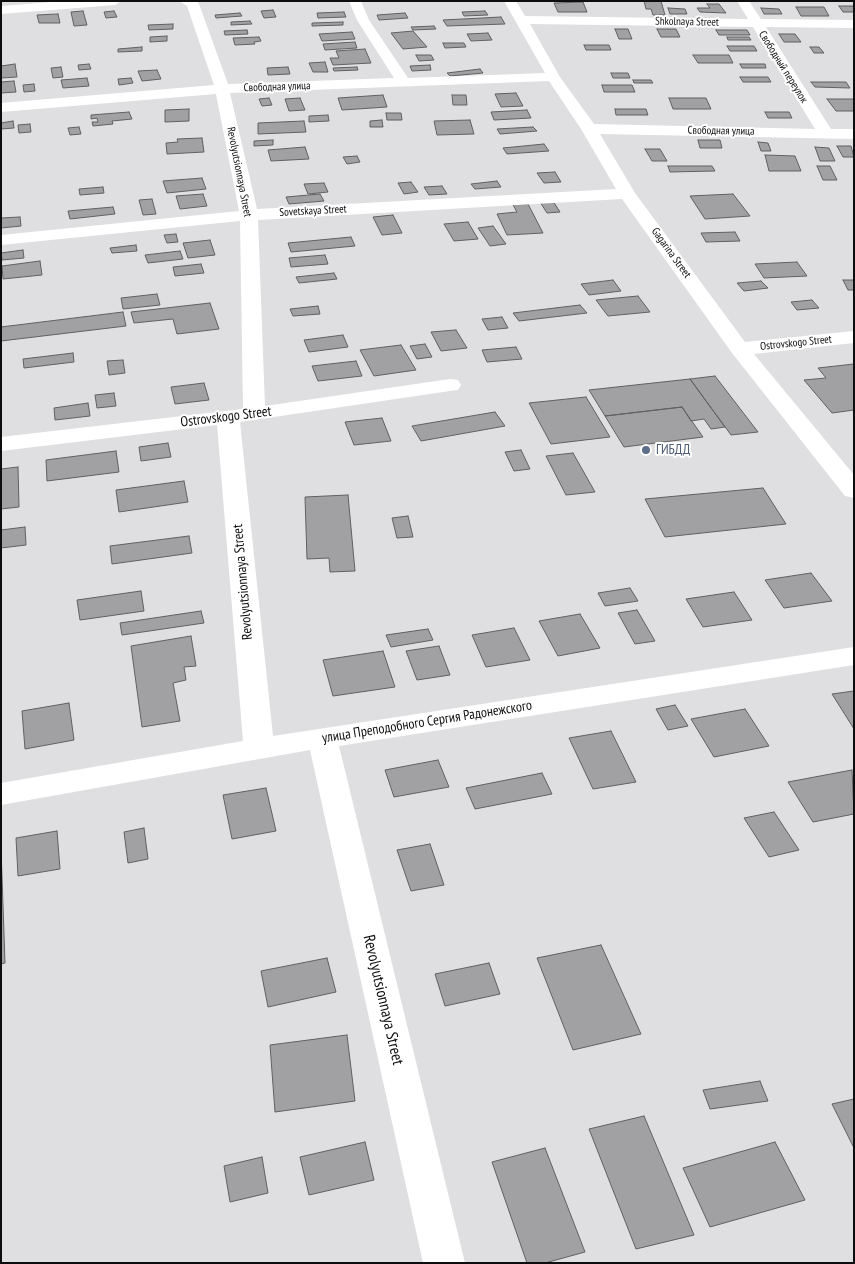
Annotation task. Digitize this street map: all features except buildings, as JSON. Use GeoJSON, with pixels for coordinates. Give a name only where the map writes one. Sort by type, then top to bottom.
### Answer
{"type":"FeatureCollection","features":[{"type":"Feature","properties":{"kind":"street"},"geometry":{"type":"LineString","coordinates":[[1,10],[115,1]]}},
{"type":"Feature","properties":{"kind":"street","name":"Revolyutsionnaya Street"},"geometry":{"type":"LineString","coordinates":[[185,1],[193,4],[222,89],[249,215],[254,414]]}},
{"type":"Feature","properties":{"kind":"street"},"geometry":{"type":"LineString","coordinates":[[355,1],[363,20],[402,82]]}},
{"type":"Feature","properties":{"kind":"street","name":"Gagarina Street"},"geometry":{"type":"LineString","coordinates":[[510,1],[551,70],[553,77],[562,87],[589,129],[627,194],[739,348],[854,491]]}},
{"type":"Feature","properties":{"kind":"street","name":"Свободный переулок"},"geometry":{"type":"LineString","coordinates":[[743,1],[755,23],[825,132]]}},
{"type":"Feature","properties":{"kind":"street","name":"Shkolnaya Street"},"geometry":{"type":"LineString","coordinates":[[520,20],[854,24]]}},
{"type":"Feature","properties":{"kind":"street","name":"Свободная улица"},"geometry":{"type":"LineString","coordinates":[[1,108],[222,89],[553,77]]}},
{"type":"Feature","properties":{"kind":"street","name":"Свободная улица"},"geometry":{"type":"LineString","coordinates":[[589,129],[854,134]]}},
{"type":"Feature","properties":{"kind":"street","name":"Sovetskaya Street"},"geometry":{"type":"LineString","coordinates":[[1,240],[249,215],[627,194]]}},
{"type":"Feature","properties":{"kind":"street","name":"Ostrovskogo Street"},"geometry":{"type":"LineString","coordinates":[[739,348],[854,337]]}},
{"type":"Feature","properties":{"kind":"street","name":"Ostrovskogo Street"},"geometry":{"type":"LineString","coordinates":[[1,444],[254,414],[450,385]]}},
{"type":"Feature","properties":{"kind":"street","name":"Revolyutsionnaya Street"},"geometry":{"type":"LineString","coordinates":[[228,417],[259,748]]}},
{"type":"Feature","properties":{"kind":"street","name":"улица Преподобного Сергия Радонежского"},"geometry":{"type":"LineString","coordinates":[[1,794],[259,748],[854,656]]}},
{"type":"Feature","properties":{"kind":"street","name":"Revolyutsionnaya Street"},"geometry":{"type":"LineString","coordinates":[[322,738],[444,1263]]}},
{"type":"Feature","properties":{"kind":"place","name":"ГИБДД"},"geometry":{"type":"Point","coordinates":[646,450]}}]}
